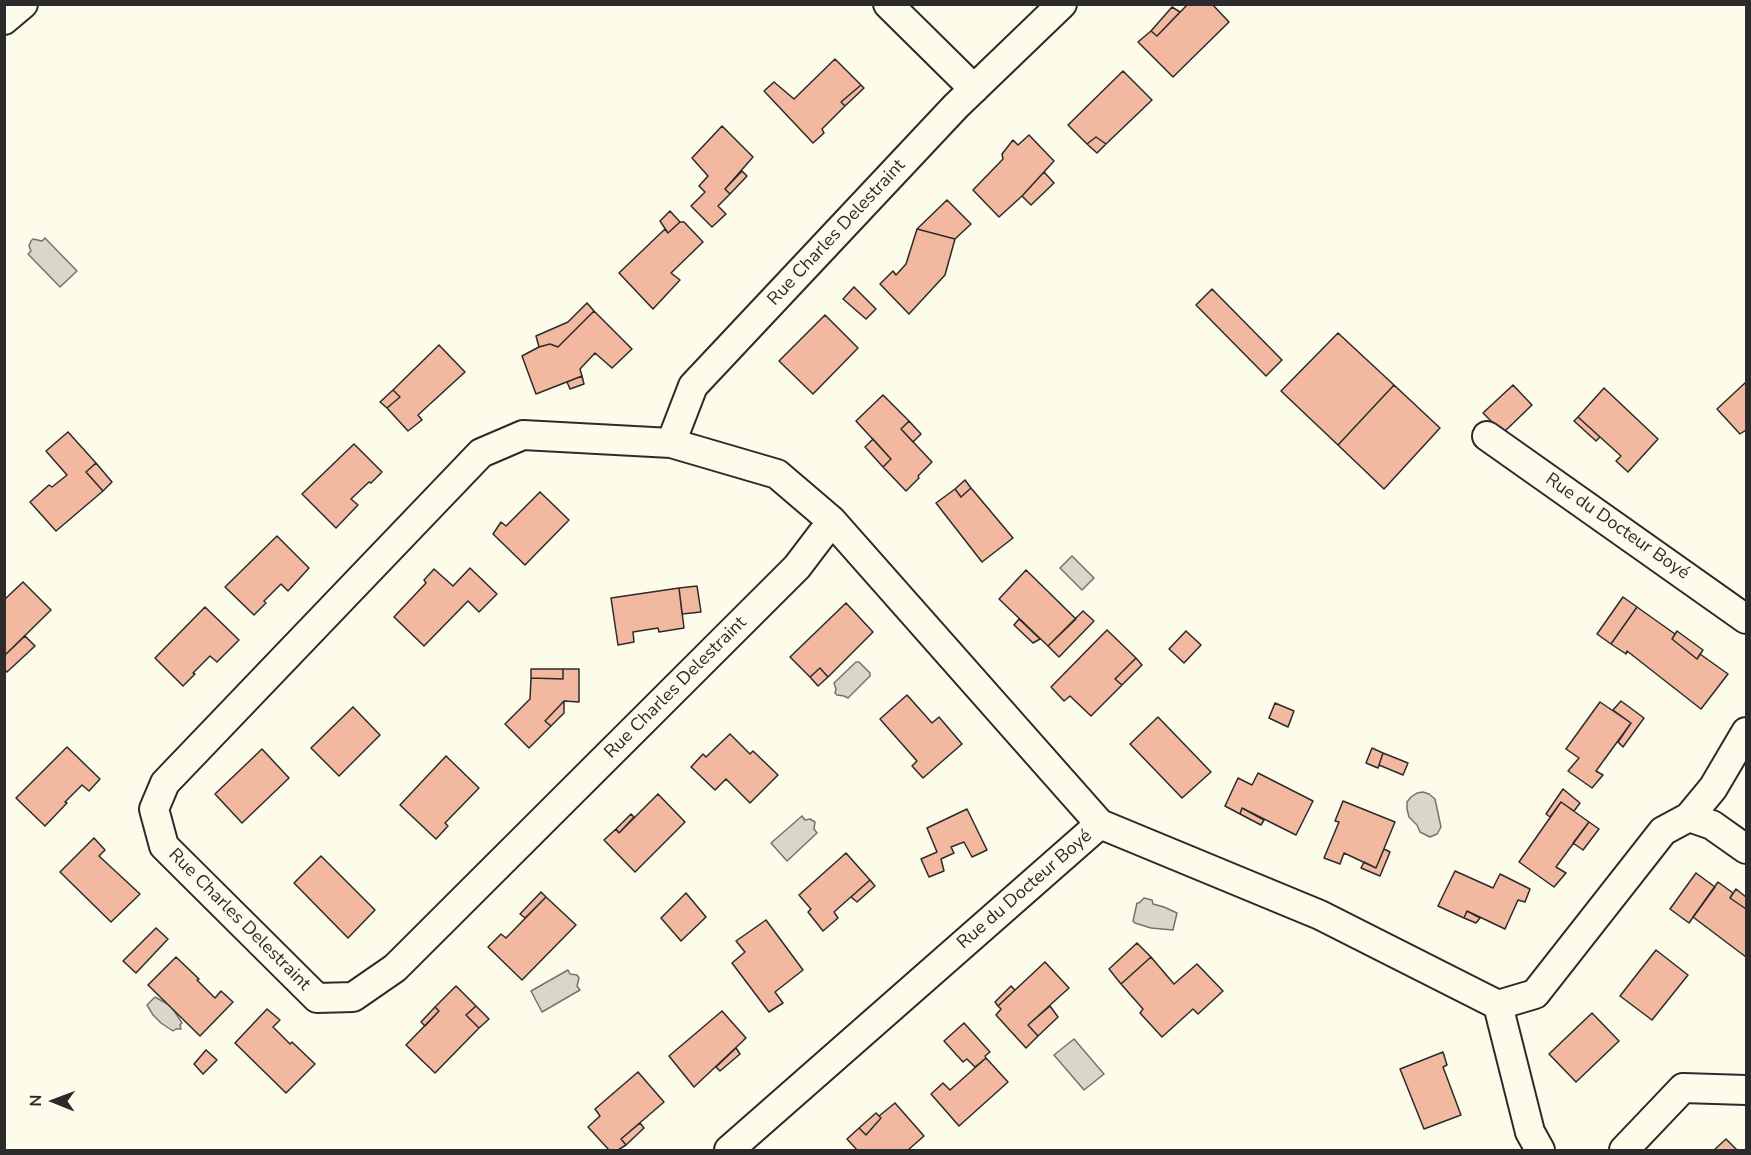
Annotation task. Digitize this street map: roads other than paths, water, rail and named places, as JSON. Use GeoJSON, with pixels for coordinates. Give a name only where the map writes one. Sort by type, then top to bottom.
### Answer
{"type":"FeatureCollection","features":[{"type":"Feature","properties":{"kind":"street"},"geometry":{"type":"LineString","coordinates":[[4,20],[23,4]]}},
{"type":"Feature","properties":{"kind":"street"},"geometry":{"type":"LineString","coordinates":[[888,4],[974,89]]}},
{"type":"Feature","properties":{"kind":"street","name":"Rue Charles Delestraint"},"geometry":{"type":"LineString","coordinates":[[671,443],[693,386],[940,123],[1062,4]]}},
{"type":"Feature","properties":{"kind":"street","name":"Rue Charles Delestraint"},"geometry":{"type":"LineString","coordinates":[[832,520],[797,567],[395,969],[353,997],[317,998],[164,846],[154,809],[165,783],[481,453],[523,435],[671,443],[777,474],[832,520],[1100,824]]}},
{"type":"Feature","properties":{"kind":"street","name":"Rue du Docteur Boyé"},"geometry":{"type":"LineString","coordinates":[[1487,436],[1746,619]]}},
{"type":"Feature","properties":{"kind":"street"},"geometry":{"type":"LineString","coordinates":[[1540,1150],[1530,1132],[1498,1005],[1535,994],[1663,831],[1689,818],[1713,788],[1746,732]]}},
{"type":"Feature","properties":{"kind":"street"},"geometry":{"type":"LineString","coordinates":[[1689,818],[1713,825],[1746,849]]}},
{"type":"Feature","properties":{"kind":"street","name":"Rue du Docteur Boyé"},"geometry":{"type":"LineString","coordinates":[[729,1150],[1100,824],[1320,915],[1498,1005]]}},
{"type":"Feature","properties":{"kind":"street"},"geometry":{"type":"LineString","coordinates":[[1624,1150],[1683,1089],[1746,1090]]}}]}
